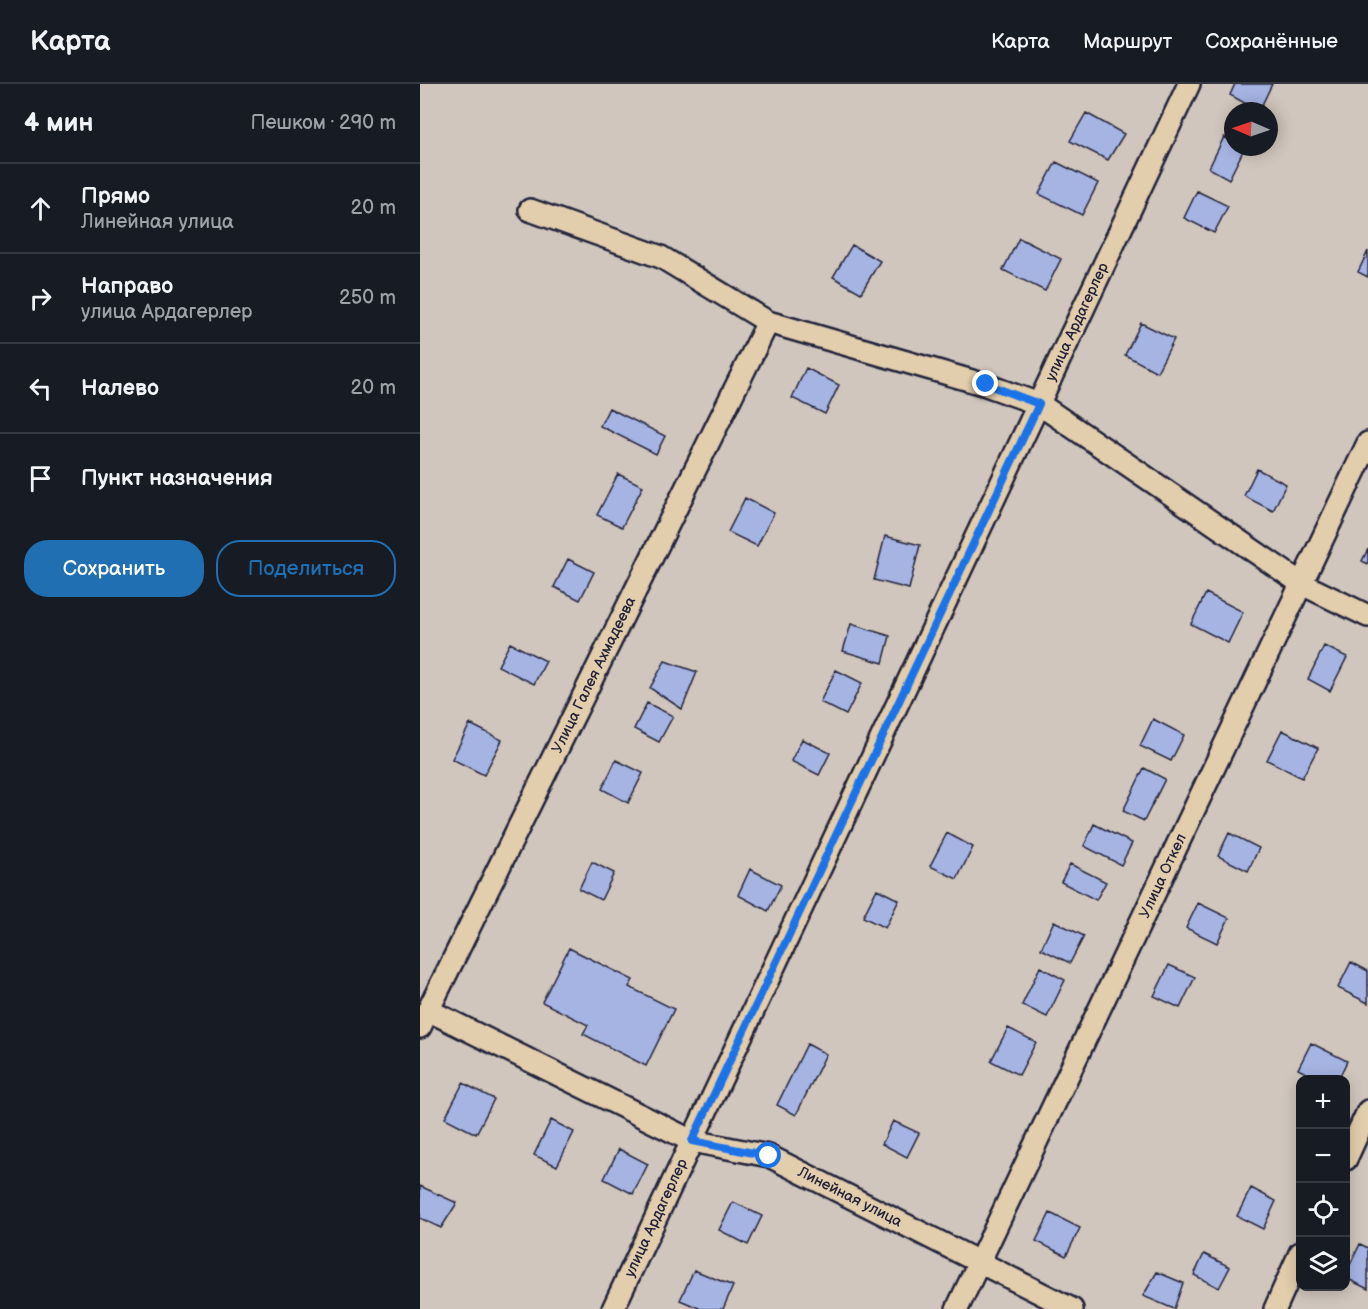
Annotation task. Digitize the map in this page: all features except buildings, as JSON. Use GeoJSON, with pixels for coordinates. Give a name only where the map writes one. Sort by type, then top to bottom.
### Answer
{"type":"FeatureCollection","features":[{"type":"Feature","properties":{"kind":"street","name":"улица Ардагерлер"},"geometry":{"type":"LineString","coordinates":[[613,1309],[1189,84]]}},
{"type":"Feature","properties":{"kind":"street"},"geometry":{"type":"LineString","coordinates":[[530,210],[662,257],[768,322],[986,384],[1039,404],[1302,584],[1368,615]]}},
{"type":"Feature","properties":{"kind":"street","name":"Улица Галея Ахмадеева"},"geometry":{"type":"LineString","coordinates":[[424,1018],[768,322]]}},
{"type":"Feature","properties":{"kind":"street","name":"Улица Откел"},"geometry":{"type":"LineString","coordinates":[[957,1309],[1368,443]]}},
{"type":"Feature","properties":{"kind":"street","name":"Линейная улица"},"geometry":{"type":"LineString","coordinates":[[424,1018],[692,1141],[769,1156],[1071,1309]]}},
{"type":"Feature","properties":{"kind":"street"},"geometry":{"type":"LineString","coordinates":[[1350,1150],[1368,1112]]}},
{"type":"Feature","properties":{"kind":"street"},"geometry":{"type":"LineString","coordinates":[[1275,1309],[1296,1263]]}},
{"type":"Feature","properties":{"kind":"route"},"geometry":{"type":"LineString","coordinates":[[769,1156],[692,1141],[1039,404],[986,384]]}}]}
